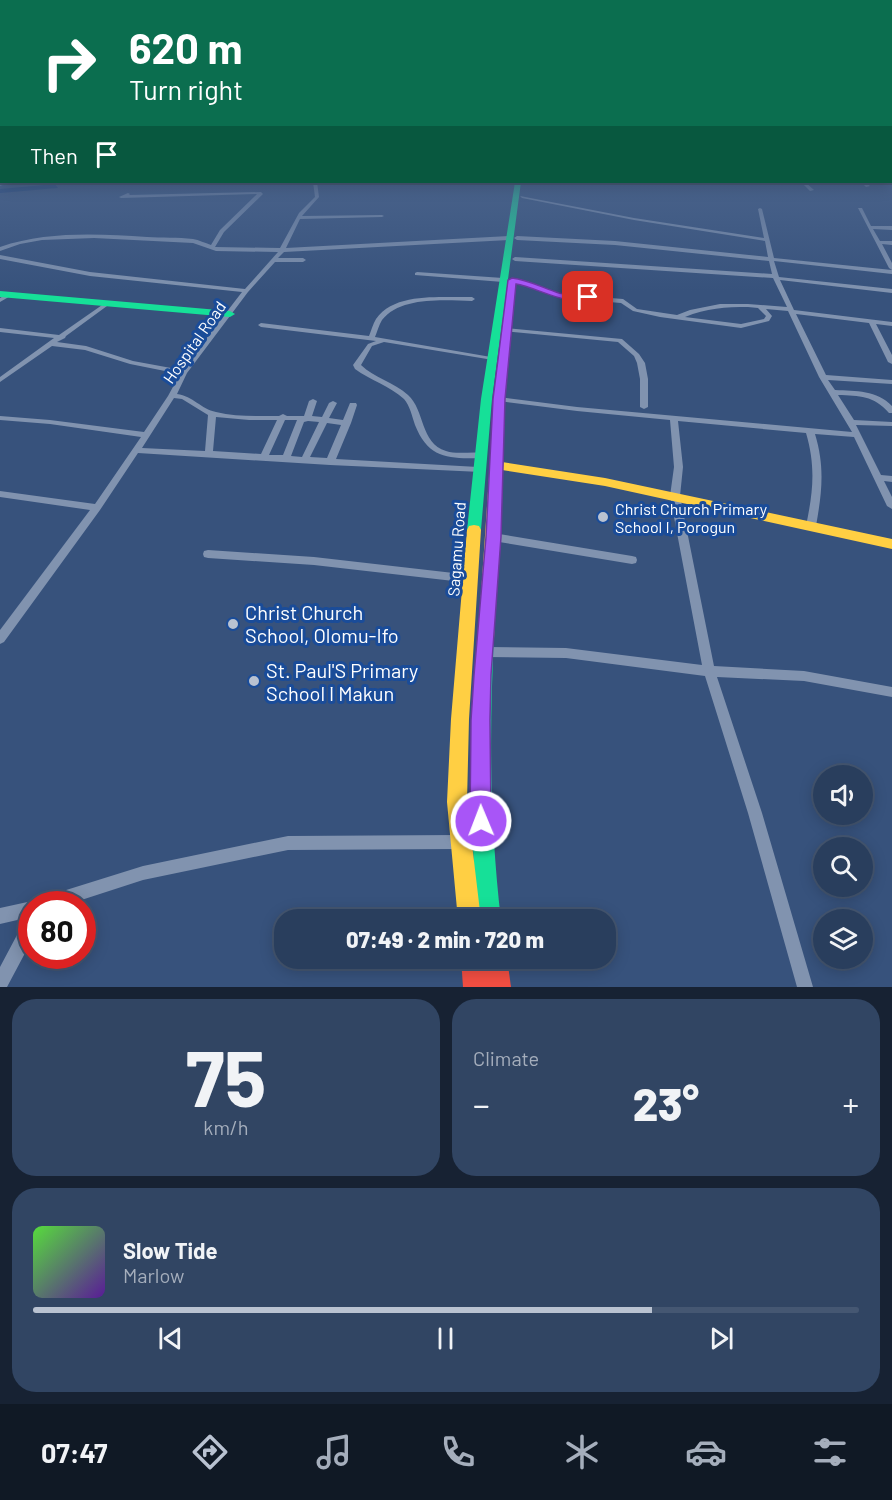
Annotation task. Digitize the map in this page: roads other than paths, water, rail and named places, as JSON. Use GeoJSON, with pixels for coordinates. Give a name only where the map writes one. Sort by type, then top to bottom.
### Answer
{"type":"FeatureCollection","features":[{"type":"Feature","properties":{"kind":"main road","name":"Sagamu Road"},"geometry":{"type":"LineString","coordinates":[[469,909],[464,842],[457,802],[460,719],[478,470],[491,359],[507,280],[516,199]]}},
{"type":"Feature","properties":{"kind":"main road","name":"Sagamu Road"},"geometry":{"type":"LineString","coordinates":[[489,909],[482,857],[480,720],[507,280],[515,259],[513,238],[522,199]]}},
{"type":"Feature","properties":{"kind":"main road"},"geometry":{"type":"LineString","coordinates":[[3,296],[230,314]]}},
{"type":"Feature","properties":{"kind":"main road"},"geometry":{"type":"LineString","coordinates":[[483,430],[498,430]]}},
{"type":"Feature","properties":{"kind":"main road"},"geometry":{"type":"LineString","coordinates":[[497,465],[605,482],[892,544]]}},
{"type":"Feature","properties":{"kind":"main road"},"geometry":{"type":"LineString","coordinates":[[474,969],[475,987]]}},
{"type":"Feature","properties":{"kind":"main road"},"geometry":{"type":"LineString","coordinates":[[497,969],[499,987]]}},
{"type":"Feature","properties":{"kind":"street"},"geometry":{"type":"LineString","coordinates":[[212,248],[222,231],[256,199]]}},
{"type":"Feature","properties":{"kind":"street","name":"Hospital Road"},"geometry":{"type":"LineString","coordinates":[[1,637],[97,508],[172,396],[184,373],[246,291],[282,250],[298,218],[315,199]]}},
{"type":"Feature","properties":{"kind":"street"},"geometry":{"type":"LineString","coordinates":[[532,199],[634,219],[768,240]]}},
{"type":"Feature","properties":{"kind":"street"},"geometry":{"type":"LineString","coordinates":[[760,209],[776,277],[823,378],[851,422],[892,506]]}},
{"type":"Feature","properties":{"kind":"street"},"geometry":{"type":"LineString","coordinates":[[860,209],[892,268]]}},
{"type":"Feature","properties":{"kind":"street"},"geometry":{"type":"LineString","coordinates":[[298,218],[382,216]]}},
{"type":"Feature","properties":{"kind":"street"},"geometry":{"type":"LineString","coordinates":[[870,227],[892,228]]}},
{"type":"Feature","properties":{"kind":"street"},"geometry":{"type":"LineString","coordinates":[[0,249],[26,241],[91,237],[194,241],[212,248],[282,250],[513,238],[615,243],[892,273]]}},
{"type":"Feature","properties":{"kind":"street"},"geometry":{"type":"LineString","coordinates":[[878,242],[892,243]]}},
{"type":"Feature","properties":{"kind":"street"},"geometry":{"type":"LineString","coordinates":[[0,256],[90,274],[246,291]]}},
{"type":"Feature","properties":{"kind":"street"},"geometry":{"type":"LineString","coordinates":[[515,259],[776,277],[892,291]]}},
{"type":"Feature","properties":{"kind":"street"},"geometry":{"type":"LineString","coordinates":[[272,260],[303,260]]}},
{"type":"Feature","properties":{"kind":"street"},"geometry":{"type":"LineString","coordinates":[[417,274],[526,283],[560,296],[618,300],[635,310],[741,326],[767,320],[769,316],[760,306]]}},
{"type":"Feature","properties":{"kind":"street"},"geometry":{"type":"LineString","coordinates":[[472,299],[423,299],[401,304],[380,318],[357,365],[358,368],[405,396],[413,405],[422,434],[430,447],[453,456],[480,455]]}},
{"type":"Feature","properties":{"kind":"street"},"geometry":{"type":"LineString","coordinates":[[678,317],[698,309],[733,304],[892,324]]}},
{"type":"Feature","properties":{"kind":"street"},"geometry":{"type":"LineString","coordinates":[[0,380],[63,338],[105,305]]}},
{"type":"Feature","properties":{"kind":"street"},"geometry":{"type":"LineString","coordinates":[[872,323],[892,362]]}},
{"type":"Feature","properties":{"kind":"street"},"geometry":{"type":"LineString","coordinates":[[261,325],[389,341],[491,359]]}},
{"type":"Feature","properties":{"kind":"street"},"geometry":{"type":"LineString","coordinates":[[0,330],[63,338]]}},
{"type":"Feature","properties":{"kind":"street"},"geometry":{"type":"LineString","coordinates":[[505,330],[620,340],[637,355],[641,363],[644,379],[644,407]]}},
{"type":"Feature","properties":{"kind":"street"},"geometry":{"type":"LineString","coordinates":[[54,344],[86,348],[132,363],[184,373]]}},
{"type":"Feature","properties":{"kind":"street"},"geometry":{"type":"LineString","coordinates":[[823,378],[892,382]]}},
{"type":"Feature","properties":{"kind":"street"},"geometry":{"type":"LineString","coordinates":[[832,392],[873,395],[881,398],[892,411]]}},
{"type":"Feature","properties":{"kind":"street"},"geometry":{"type":"LineString","coordinates":[[172,396],[184,397],[212,414],[249,418],[307,418],[347,423]]}},
{"type":"Feature","properties":{"kind":"street"},"geometry":{"type":"LineString","coordinates":[[499,399],[674,419],[857,435]]}},
{"type":"Feature","properties":{"kind":"street"},"geometry":{"type":"LineString","coordinates":[[286,459],[301,421],[307,418],[313,401]]}},
{"type":"Feature","properties":{"kind":"street"},"geometry":{"type":"LineString","coordinates":[[304,460],[333,403]]}},
{"type":"Feature","properties":{"kind":"street"},"geometry":{"type":"LineString","coordinates":[[330,462],[353,405]]}},
{"type":"Feature","properties":{"kind":"street"},"geometry":{"type":"LineString","coordinates":[[209,453],[212,414]]}},
{"type":"Feature","properties":{"kind":"street"},"geometry":{"type":"LineString","coordinates":[[265,455],[283,417]]}},
{"type":"Feature","properties":{"kind":"street"},"geometry":{"type":"LineString","coordinates":[[0,418],[146,435]]}},
{"type":"Feature","properties":{"kind":"street"},"geometry":{"type":"LineString","coordinates":[[674,419],[679,447],[680,474],[675,496],[709,671],[755,813],[805,987]]}},
{"type":"Feature","properties":{"kind":"street"},"geometry":{"type":"LineString","coordinates":[[851,422],[892,424]]}},
{"type":"Feature","properties":{"kind":"street"},"geometry":{"type":"LineString","coordinates":[[810,431],[818,457],[818,488],[811,526]]}},
{"type":"Feature","properties":{"kind":"street"},"geometry":{"type":"LineString","coordinates":[[136,450],[265,455],[286,459],[478,470]]}},
{"type":"Feature","properties":{"kind":"street"},"geometry":{"type":"LineString","coordinates":[[878,478],[892,479]]}},
{"type":"Feature","properties":{"kind":"street"},"geometry":{"type":"LineString","coordinates":[[0,494],[97,508]]}},
{"type":"Feature","properties":{"kind":"street"},"geometry":{"type":"LineString","coordinates":[[493,537],[632,560]]}},
{"type":"Feature","properties":{"kind":"street"},"geometry":{"type":"LineString","coordinates":[[208,554],[314,561],[471,579]]}},
{"type":"Feature","properties":{"kind":"street"},"geometry":{"type":"LineString","coordinates":[[484,652],[566,653],[709,671],[804,676],[892,692]]}},
{"type":"Feature","properties":{"kind":"street"},"geometry":{"type":"LineString","coordinates":[[87,891],[143,873],[288,843],[464,842]]}},
{"type":"Feature","properties":{"kind":"street"},"geometry":{"type":"LineString","coordinates":[[0,916],[18,912]]}},
{"type":"Feature","properties":{"kind":"street"},"geometry":{"type":"LineString","coordinates":[[0,984],[18,950]]}},
{"type":"Feature","properties":{"kind":"place","name":"Christ Church Primary School I, Porogun"},"geometry":{"type":"Point","coordinates":[603,517]}},
{"type":"Feature","properties":{"kind":"place","name":"Christ Church School, Olomu-Ifo"},"geometry":{"type":"Point","coordinates":[233,624]}},
{"type":"Feature","properties":{"kind":"place","name":"St. Paul'S Primary School I Makun"},"geometry":{"type":"Point","coordinates":[254,681]}}]}
